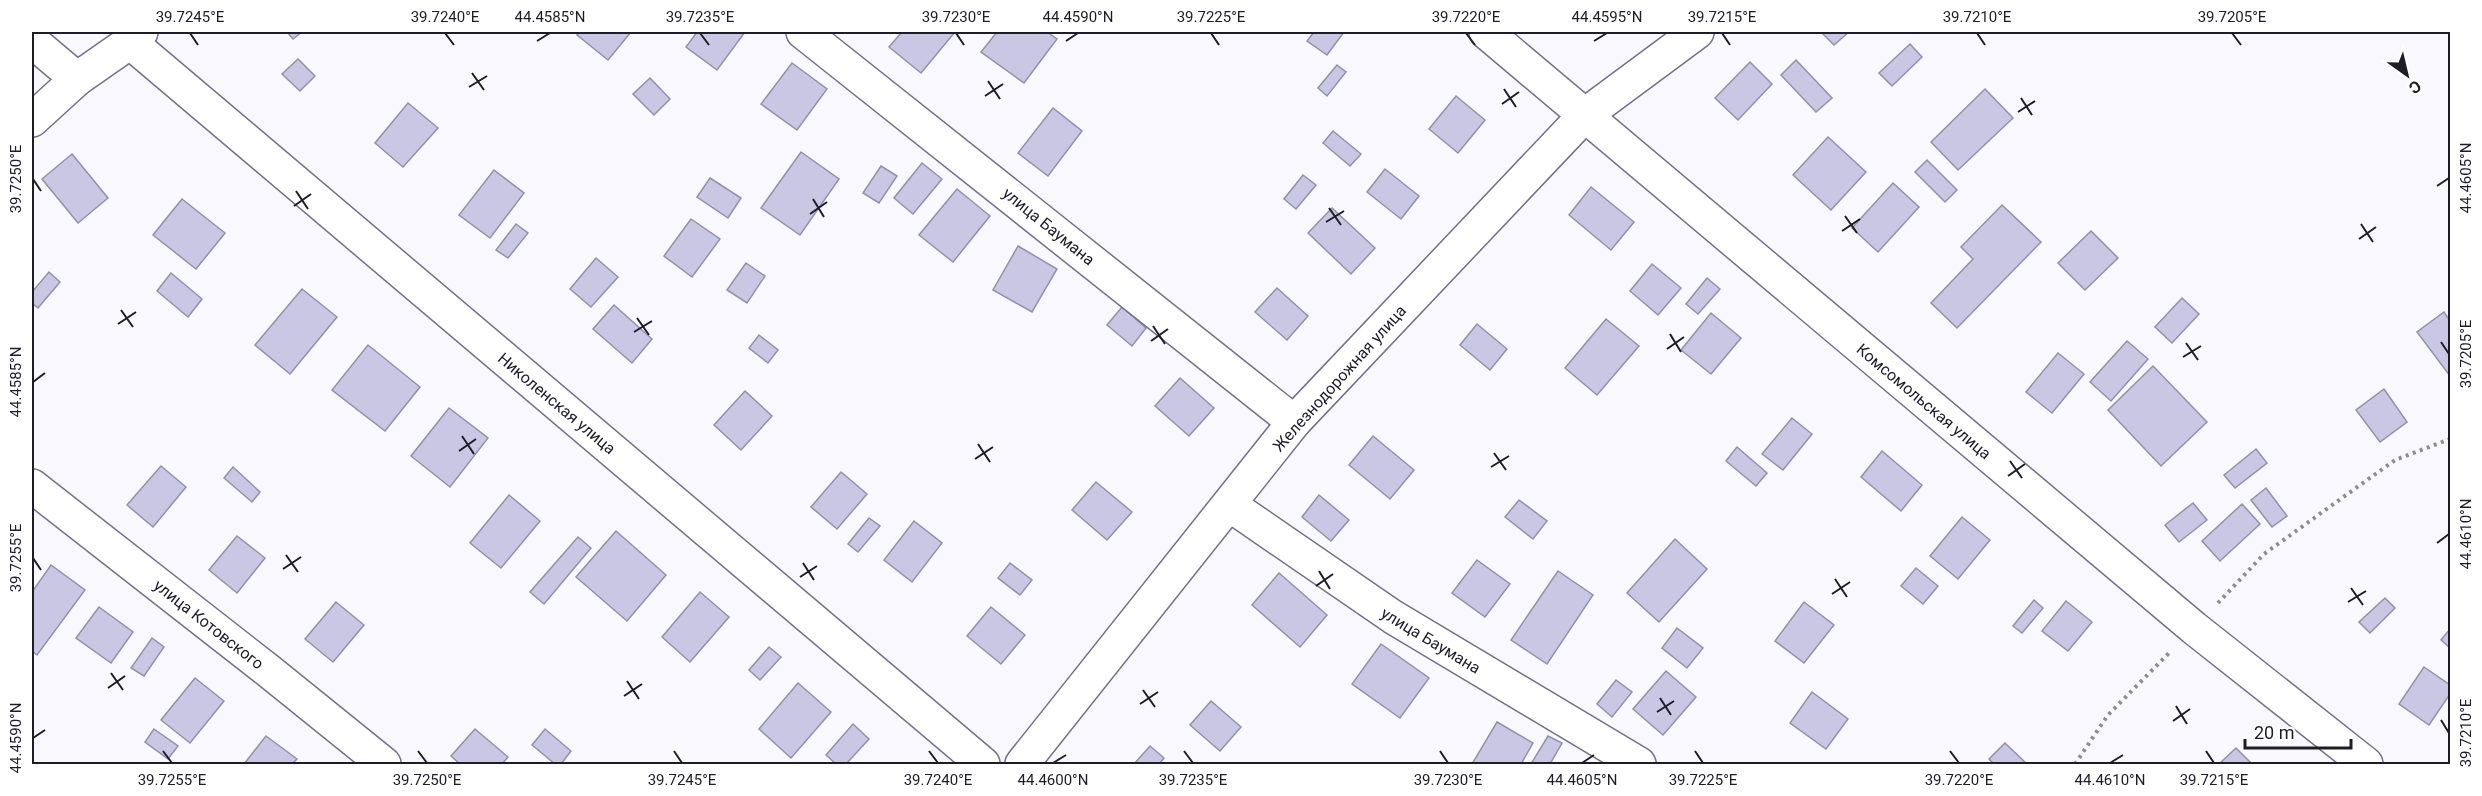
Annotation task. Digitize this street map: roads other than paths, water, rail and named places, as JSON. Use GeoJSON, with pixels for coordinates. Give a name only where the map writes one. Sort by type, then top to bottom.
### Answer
{"type":"FeatureCollection","features":[{"type":"Feature","properties":{"kind":"street","name":"улица Баумана"},"geometry":{"type":"LineString","coordinates":[[803,32],[1294,422]]}},
{"type":"Feature","properties":{"kind":"street","name":"Комсомольская улица"},"geometry":{"type":"LineString","coordinates":[[1486,32],[2194,628],[2366,765]]}},
{"type":"Feature","properties":{"kind":"street","name":"Железнодорожная улица"},"geometry":{"type":"LineString","coordinates":[[1022,765],[1294,422],[1585,115],[1697,32]]}},
{"type":"Feature","properties":{"kind":"street"},"geometry":{"type":"LineString","coordinates":[[32,120],[77,80],[135,37]]}},
{"type":"Feature","properties":{"kind":"street","name":"Николенская улица"},"geometry":{"type":"LineString","coordinates":[[135,37],[983,765]]}},
{"type":"Feature","properties":{"kind":"street"},"geometry":{"type":"LineString","coordinates":[[32,41],[77,80]]}},
{"type":"Feature","properties":{"kind":"street","name":"улица Котовского"},"geometry":{"type":"LineString","coordinates":[[32,486],[270,672],[384,765]]}},
{"type":"Feature","properties":{"kind":"street","name":"улица Баумана"},"geometry":{"type":"LineString","coordinates":[[1230,505],[1393,617],[1639,765]]}}]}
